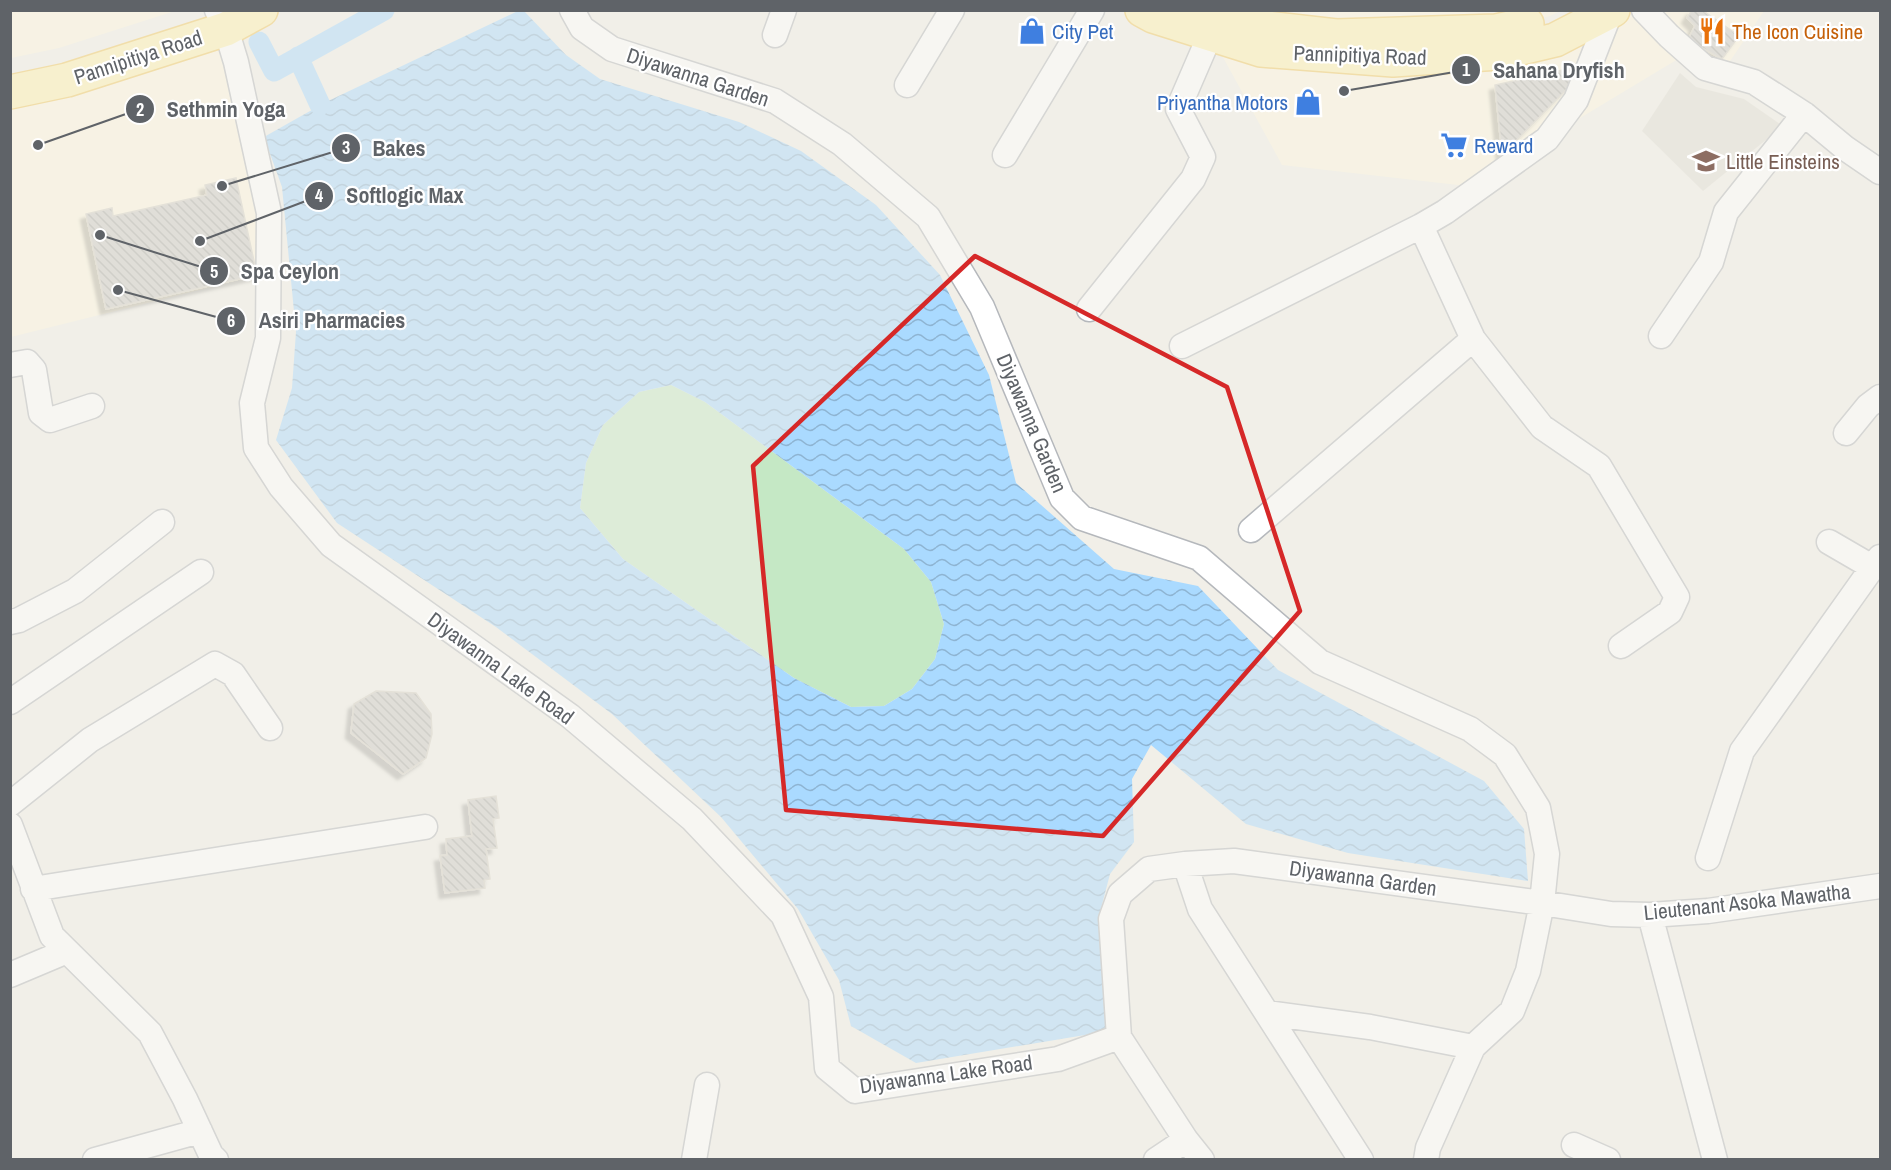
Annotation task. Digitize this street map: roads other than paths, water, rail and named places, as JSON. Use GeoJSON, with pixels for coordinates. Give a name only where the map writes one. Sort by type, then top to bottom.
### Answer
{"type":"FeatureCollection","features":[{"type":"Feature","properties":{"kind":"main road","name":"Pannipitiya Road"},"geometry":{"type":"LineString","coordinates":[[10,69],[62,58],[218,17],[261,10]]}},
{"type":"Feature","properties":{"kind":"main road","name":"Pannipitiya Road"},"geometry":{"type":"LineString","coordinates":[[1142,10],[1153,16],[1336,36],[1496,31],[1551,19],[1566,10]]}},
{"type":"Feature","properties":{"kind":"main road","name":"Pannipitiya Road"},"geometry":{"type":"LineString","coordinates":[[1210,23],[1260,51],[1393,60],[1499,53],[1556,40],[1610,11]]}},
{"type":"Feature","properties":{"kind":"main road","name":"Pannipitiya Road"},"geometry":{"type":"LineString","coordinates":[[10,92],[67,80],[218,17]]}},
{"type":"Feature","properties":{"kind":"street","name":"Diyawanna Garden"},"geometry":{"type":"LineString","coordinates":[[572,10],[582,28],[612,49],[776,101],[842,144],[927,217],[982,307],[1062,498],[1082,518],[1199,558],[1320,662],[1470,729],[1505,755],[1538,808],[1547,854],[1542,903],[1528,971],[1512,1011],[1473,1047],[1428,1148],[1426,1160]]}},
{"type":"Feature","properties":{"kind":"street"},"geometry":{"type":"LineString","coordinates":[[775,35],[784,10]]}},
{"type":"Feature","properties":{"kind":"street"},"geometry":{"type":"LineString","coordinates":[[907,85],[952,10]]}},
{"type":"Feature","properties":{"kind":"street"},"geometry":{"type":"LineString","coordinates":[[1005,155],[1092,10]]}},
{"type":"Feature","properties":{"kind":"street"},"geometry":{"type":"LineString","coordinates":[[1644,10],[1705,68],[1754,82],[1804,114],[1845,148],[1881,172]]}},
{"type":"Feature","properties":{"kind":"street"},"geometry":{"type":"LineString","coordinates":[[1182,346],[1445,212],[1547,139],[1576,100],[1610,11]]}},
{"type":"Feature","properties":{"kind":"street","name":"Diyawanna Lake Road"},"geometry":{"type":"LineString","coordinates":[[218,17],[239,71],[269,213],[268,338],[252,403],[256,448],[281,488],[331,545],[570,716],[692,819],[783,915],[821,997],[827,1068],[855,1091],[1058,1059],[1119,1037]]}},
{"type":"Feature","properties":{"kind":"street"},"geometry":{"type":"LineString","coordinates":[[1089,309],[1193,179],[1203,157],[1178,109],[1210,23]]}},
{"type":"Feature","properties":{"kind":"street"},"geometry":{"type":"LineString","coordinates":[[1661,336],[1711,262],[1725,212],[1804,114]]}},
{"type":"Feature","properties":{"kind":"street"},"geometry":{"type":"LineString","coordinates":[[1421,225],[1473,339],[1542,427],[1599,466],[1677,597],[1670,612],[1621,646]]}},
{"type":"Feature","properties":{"kind":"street"},"geometry":{"type":"LineString","coordinates":[[1251,530],[1473,339]]}},
{"type":"Feature","properties":{"kind":"street"},"geometry":{"type":"LineString","coordinates":[[10,365],[27,362],[34,370],[41,413],[50,420],[92,406]]}},
{"type":"Feature","properties":{"kind":"street"},"geometry":{"type":"LineString","coordinates":[[1846,433],[1868,406],[1881,397]]}},
{"type":"Feature","properties":{"kind":"street"},"geometry":{"type":"LineString","coordinates":[[10,622],[75,591],[162,522]]}},
{"type":"Feature","properties":{"kind":"street"},"geometry":{"type":"LineString","coordinates":[[1708,858],[1742,751],[1876,562],[1829,542]]}},
{"type":"Feature","properties":{"kind":"street"},"geometry":{"type":"LineString","coordinates":[[10,702],[201,572]]}},
{"type":"Feature","properties":{"kind":"street"},"geometry":{"type":"LineString","coordinates":[[10,804],[90,740],[215,664],[233,674],[270,728]]}},
{"type":"Feature","properties":{"kind":"street"},"geometry":{"type":"LineString","coordinates":[[10,825],[52,936],[150,1033],[200,1131],[211,1158]]}},
{"type":"Feature","properties":{"kind":"street"},"geometry":{"type":"LineString","coordinates":[[33,889],[424,827]]}},
{"type":"Feature","properties":{"kind":"street","name":"Diyawanna Garden"},"geometry":{"type":"LineString","coordinates":[[1202,1160],[1186,1140],[1119,1037],[1111,919],[1120,894],[1149,869],[1234,861],[1542,903]]}},
{"type":"Feature","properties":{"kind":"street"},"geometry":{"type":"LineString","coordinates":[[1185,864],[1200,909],[1361,1160]]}},
{"type":"Feature","properties":{"kind":"street","name":"Lieutenant Asoka Mawatha"},"geometry":{"type":"LineString","coordinates":[[1542,903],[1611,914],[1650,915],[1708,911],[1880,887]]}},
{"type":"Feature","properties":{"kind":"street"},"geometry":{"type":"LineString","coordinates":[[1650,915],[1711,1159]]}},
{"type":"Feature","properties":{"kind":"street"},"geometry":{"type":"LineString","coordinates":[[10,975],[67,951]]}},
{"type":"Feature","properties":{"kind":"street"},"geometry":{"type":"LineString","coordinates":[[1267,1012],[1370,1027],[1473,1047]]}},
{"type":"Feature","properties":{"kind":"street"},"geometry":{"type":"LineString","coordinates":[[694,1160],[707,1085]]}},
{"type":"Feature","properties":{"kind":"street"},"geometry":{"type":"LineString","coordinates":[[95,1160],[200,1131]]}},
{"type":"Feature","properties":{"kind":"street"},"geometry":{"type":"LineString","coordinates":[[1156,1160],[1186,1140]]}},
{"type":"Feature","properties":{"kind":"street"},"geometry":{"type":"LineString","coordinates":[[1574,1145],[1608,1160]]}},
{"type":"Feature","properties":{"kind":"water"},"geometry":{"type":"Polygon","coordinates":[[[523,10],[566,55],[600,79],[739,122],[801,151],[876,205],[940,275],[989,375],[1016,483],[1114,569],[1198,586],[1278,670],[1484,781],[1524,829],[1528,881],[1348,853],[1246,824],[1151,745],[1132,779],[1134,842],[1110,874],[1099,916],[1109,1031],[916,1063],[851,1026],[839,980],[798,909],[721,817],[612,714],[496,627],[337,523],[276,440],[292,388],[296,332],[282,187],[264,137],[326,102],[523,10]],[[671,385],[639,392],[603,425],[586,463],[580,508],[623,559],[794,678],[851,707],[884,706],[912,689],[935,659],[944,624],[931,582],[904,549],[705,402],[671,385]]]}},
{"type":"Feature","properties":{"kind":"waterway"},"geometry":{"type":"LineString","coordinates":[[259,42],[274,71],[384,10]]}},
{"type":"Feature","properties":{"kind":"waterway"},"geometry":{"type":"LineString","coordinates":[[298,57],[320,105]]}},
{"type":"Feature","properties":{"kind":"place","name":"City Pet"},"geometry":{"type":"Point","coordinates":[1032,31]}},
{"type":"Feature","properties":{"kind":"place","name":"The Icon Cuisine"},"geometry":{"type":"Point","coordinates":[1712,31]}},
{"type":"Feature","properties":{"kind":"place","name":"Sahana Dryfish"},"geometry":{"type":"Point","coordinates":[1344,91]}},
{"type":"Feature","properties":{"kind":"place","name":"Priyantha Motors"},"geometry":{"type":"Point","coordinates":[1308,102]}},
{"type":"Feature","properties":{"kind":"place","name":"Sethmin Yoga"},"geometry":{"type":"Point","coordinates":[38,145]}},
{"type":"Feature","properties":{"kind":"place","name":"Reward"},"geometry":{"type":"Point","coordinates":[1454,145]}},
{"type":"Feature","properties":{"kind":"place","name":"Little Einsteins"},"geometry":{"type":"Point","coordinates":[1706,161]}},
{"type":"Feature","properties":{"kind":"place","name":"Bakes"},"geometry":{"type":"Point","coordinates":[222,186]}},
{"type":"Feature","properties":{"kind":"place","name":"Spa Ceylon"},"geometry":{"type":"Point","coordinates":[100,235]}},
{"type":"Feature","properties":{"kind":"place","name":"Softlogic Max"},"geometry":{"type":"Point","coordinates":[200,241]}},
{"type":"Feature","properties":{"kind":"place","name":"Asiri Pharmacies"},"geometry":{"type":"Point","coordinates":[118,290]}}]}
